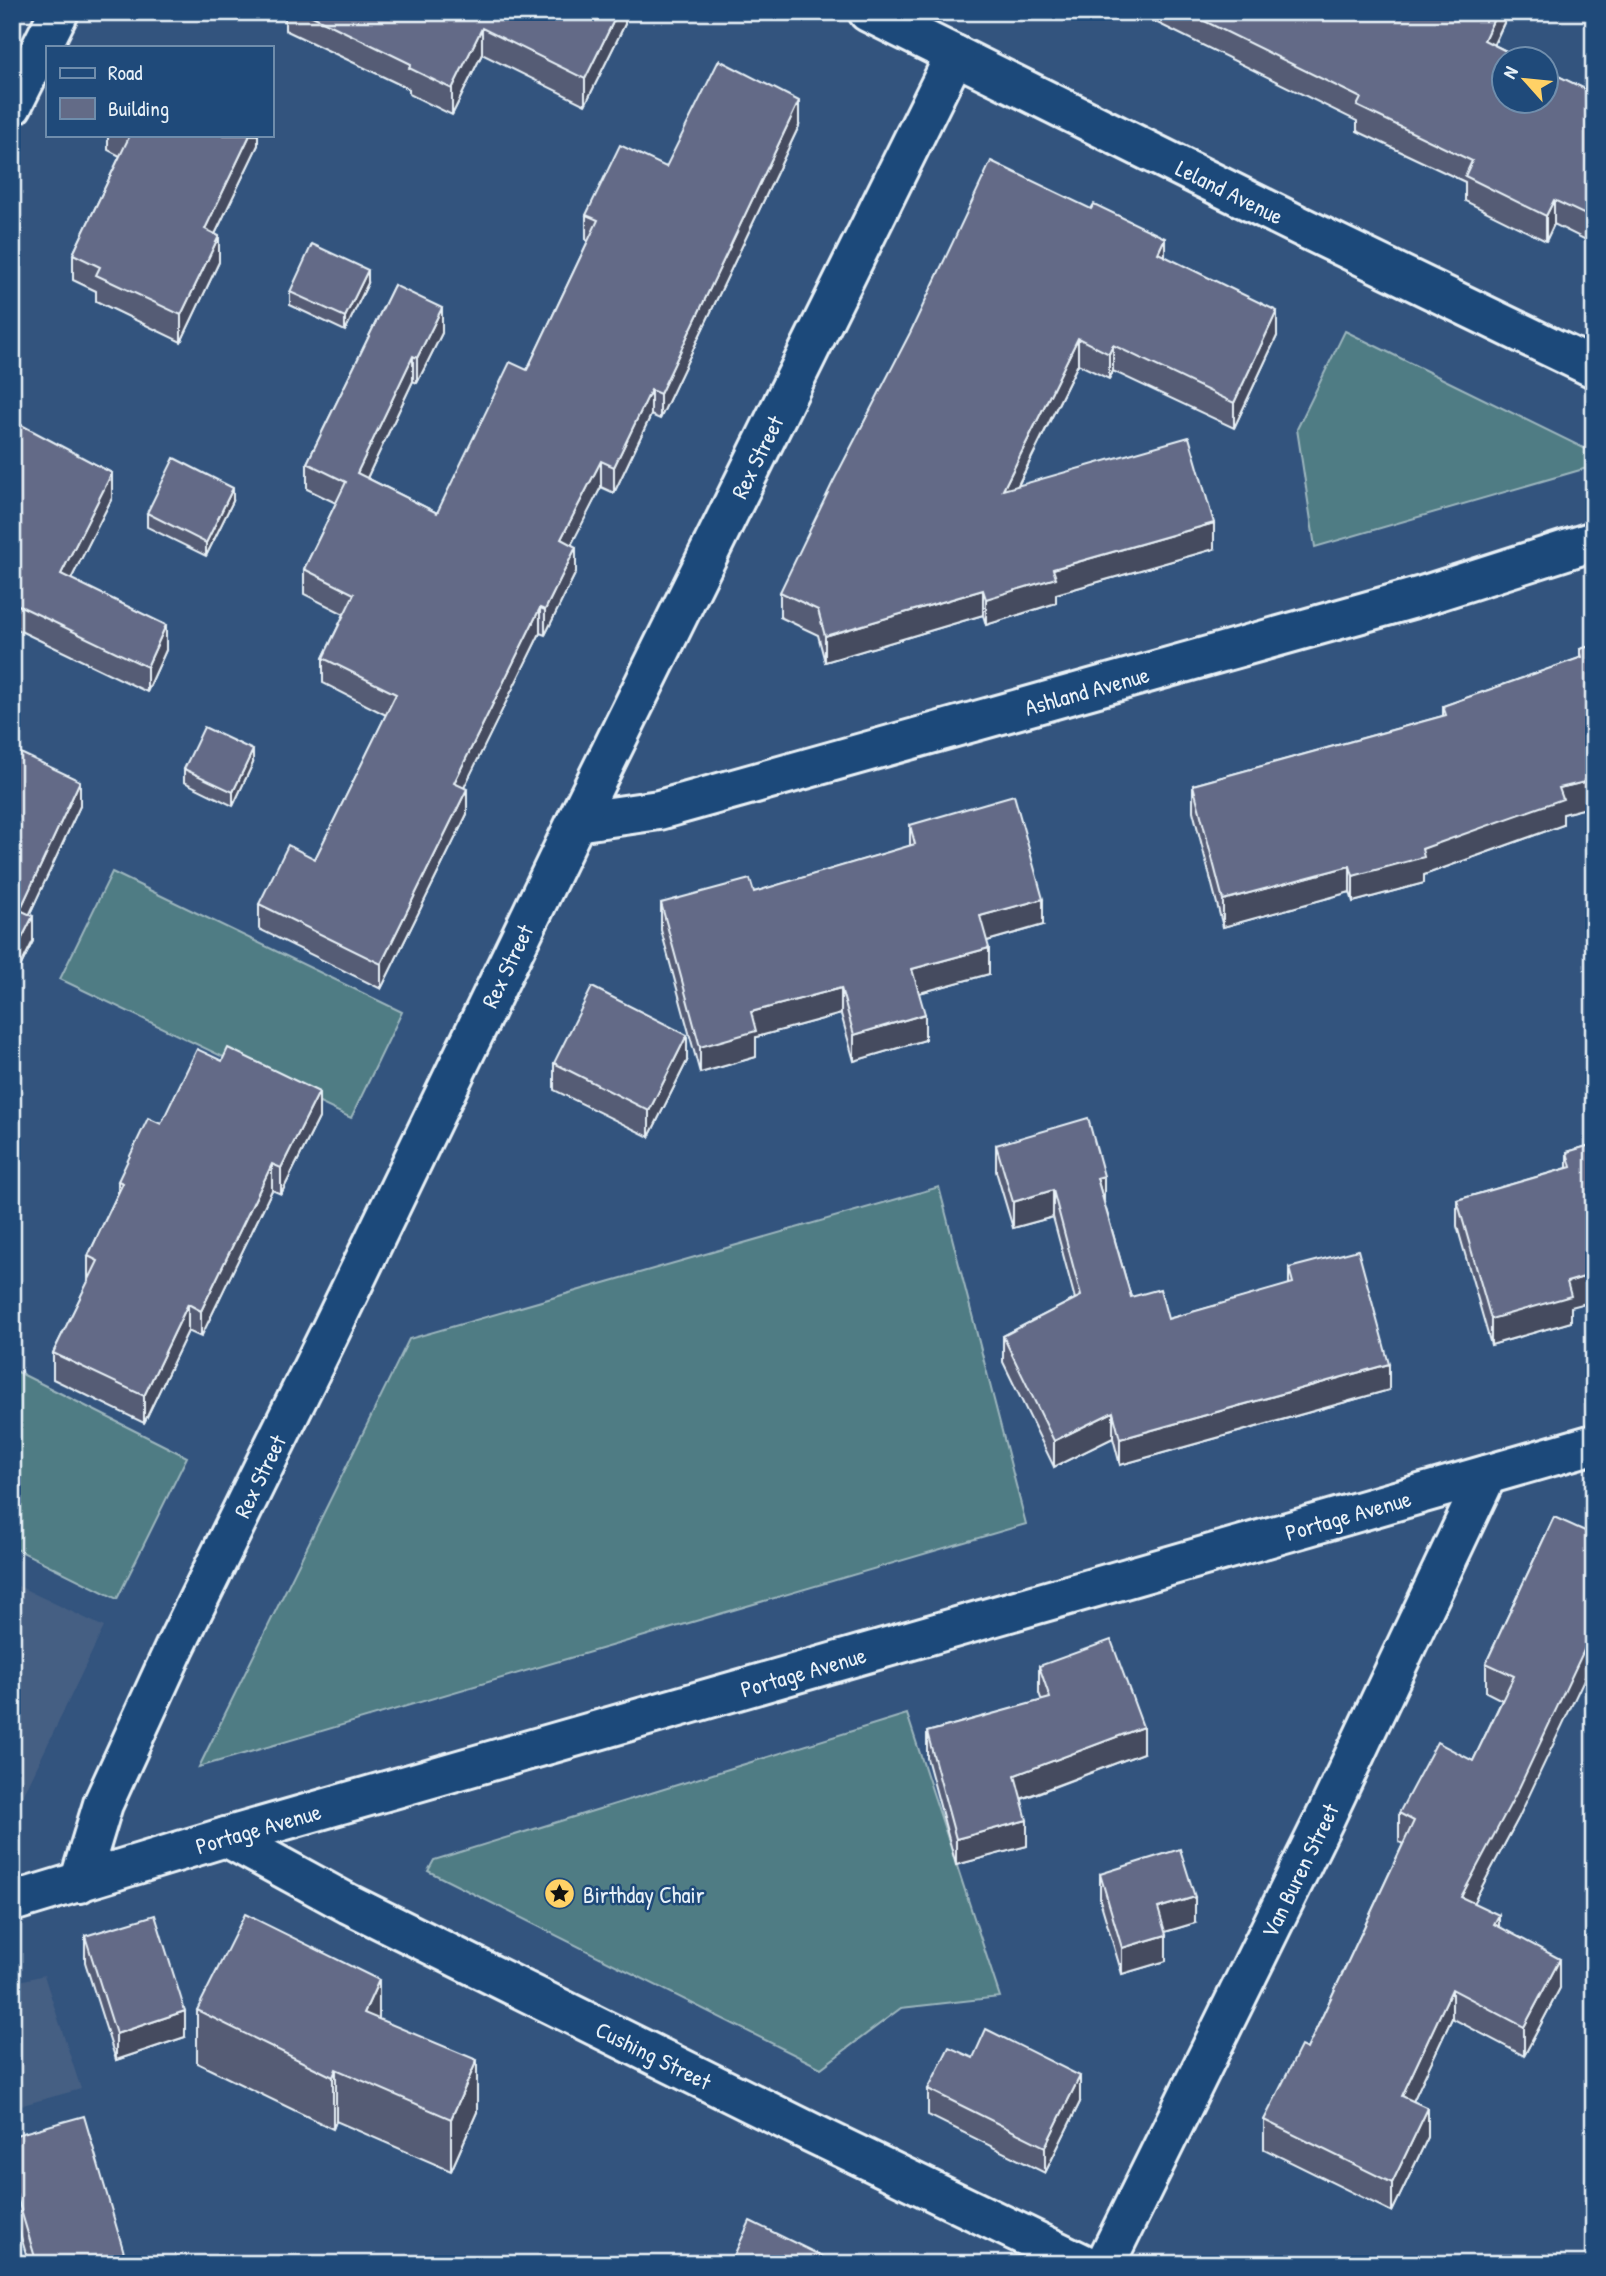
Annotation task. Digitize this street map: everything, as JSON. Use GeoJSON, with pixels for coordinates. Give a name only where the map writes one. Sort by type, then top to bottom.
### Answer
{"type":"FeatureCollection","features":[{"type":"Feature","properties":{"kind":"street"},"geometry":{"type":"LineString","coordinates":[[12,106],[59,12]]}},
{"type":"Feature","properties":{"kind":"street","name":"Leland Avenue"},"geometry":{"type":"LineString","coordinates":[[868,12],[1594,368]]}},
{"type":"Feature","properties":{"kind":"street","name":"Rex Street"},"geometry":{"type":"LineString","coordinates":[[79,1883],[103,1804],[175,1647],[576,822],[955,55]]}},
{"type":"Feature","properties":{"kind":"street","name":"Ashland Avenue"},"geometry":{"type":"LineString","coordinates":[[576,822],[659,810],[1408,600],[1594,541]]}},
{"type":"Feature","properties":{"kind":"street","name":"Portage Avenue"},"geometry":{"type":"LineString","coordinates":[[12,1902],[226,1837],[1594,1444]]}},
{"type":"Feature","properties":{"kind":"street","name":"Van Buren Street"},"geometry":{"type":"LineString","coordinates":[[1105,2264],[1324,1819],[1487,1475]]}},
{"type":"Feature","properties":{"kind":"street","name":"Cushing Street"},"geometry":{"type":"LineString","coordinates":[[226,1837],[362,1910],[810,2132],[1084,2264]]}},
{"type":"Feature","properties":{"kind":"shaded area"},"geometry":{"type":"Polygon","coordinates":[[[12,1583],[104,1627],[12,1819],[12,1583]]]}},
{"type":"Feature","properties":{"kind":"shaded area"},"geometry":{"type":"Polygon","coordinates":[[[44,1975],[81,2089],[12,2108],[12,1983],[44,1975]]]}},
{"type":"Feature","properties":{"kind":"green space"},"geometry":{"type":"Polygon","coordinates":[[[1345,331],[1594,453],[1594,466],[1315,547],[1297,429],[1345,331]]]}},
{"type":"Feature","properties":{"kind":"green space"},"geometry":{"type":"Polygon","coordinates":[[[112,872],[402,1012],[351,1118],[60,979],[112,872]]]}},
{"type":"Feature","properties":{"kind":"green space"},"geometry":{"type":"Polygon","coordinates":[[[939,1187],[1026,1524],[199,1767],[409,1339],[939,1187]]]}},
{"type":"Feature","properties":{"kind":"green space"},"geometry":{"type":"Polygon","coordinates":[[[12,1369],[187,1457],[117,1599],[12,1547],[12,1369]]]}},
{"type":"Feature","properties":{"kind":"green space"},"geometry":{"type":"Polygon","coordinates":[[[907,1714],[1000,1997],[901,2008],[821,2068],[428,1871],[434,1860],[907,1714]]]}},
{"type":"Feature","properties":{"kind":"building"},"geometry":{"type":"Polygon","coordinates":[[[304,12],[618,12],[585,79],[482,28],[452,89],[409,68],[411,64],[304,12]]]}},
{"type":"Feature","properties":{"kind":"building"},"geometry":{"type":"Polygon","coordinates":[[[1186,12],[1497,12],[1484,40],[1496,46],[1490,46],[1490,116],[1560,116],[1560,77],[1591,92],[1594,85],[1594,219],[1554,200],[1546,216],[1465,176],[1472,161],[1357,106],[1361,98],[1186,12]]]}},
{"type":"Feature","properties":{"kind":"building"},"geometry":{"type":"Polygon","coordinates":[[[719,60],[799,101],[660,394],[651,390],[614,467],[601,461],[561,539],[576,547],[545,610],[540,608],[454,783],[467,789],[381,964],[259,904],[288,845],[315,859],[396,694],[323,658],[354,594],[304,569],[346,482],[307,463],[394,285],[442,308],[417,358],[413,356],[357,473],[437,513],[510,362],[527,370],[598,220],[586,215],[620,145],[666,167],[719,60]]]}},
{"type":"Feature","properties":{"kind":"building"},"geometry":{"type":"Polygon","coordinates":[[[130,136],[250,136],[205,229],[219,236],[181,315],[96,275],[100,267],[73,254],[130,136]]]}},
{"type":"Feature","properties":{"kind":"building"},"geometry":{"type":"Polygon","coordinates":[[[991,161],[1091,209],[1094,204],[1165,238],[1158,253],[1277,311],[1234,403],[1113,345],[1109,354],[1078,338],[1003,490],[1189,437],[1214,523],[1053,569],[1056,578],[986,599],[983,590],[825,636],[818,610],[780,592],[910,333],[991,161]]]}},
{"type":"Feature","properties":{"kind":"building"},"geometry":{"type":"Polygon","coordinates":[[[312,244],[368,270],[345,317],[290,292],[312,244]]]}},
{"type":"Feature","properties":{"kind":"building"},"geometry":{"type":"Polygon","coordinates":[[[12,420],[112,473],[61,574],[166,625],[147,667],[12,602],[12,420]]]}},
{"type":"Feature","properties":{"kind":"building"},"geometry":{"type":"Polygon","coordinates":[[[174,458],[233,488],[206,543],[147,513],[174,458]]]}},
{"type":"Feature","properties":{"kind":"building"},"geometry":{"type":"Polygon","coordinates":[[[1594,645],[1594,780],[1559,788],[1563,799],[1422,849],[1424,857],[1353,876],[1350,866],[1223,900],[1193,785],[1446,715],[1443,706],[1582,657],[1580,649],[1594,645]]]}},
{"type":"Feature","properties":{"kind":"building"},"geometry":{"type":"Polygon","coordinates":[[[204,727],[253,750],[233,792],[184,769],[204,727]]]}},
{"type":"Feature","properties":{"kind":"building"},"geometry":{"type":"Polygon","coordinates":[[[12,749],[80,781],[20,910],[33,916],[12,958],[12,827],[18,816],[12,814],[12,749]]]}},
{"type":"Feature","properties":{"kind":"building"},"geometry":{"type":"Polygon","coordinates":[[[1014,795],[1043,899],[980,916],[989,948],[912,969],[925,1014],[854,1035],[841,988],[751,1012],[756,1031],[700,1047],[661,903],[750,879],[754,892],[915,844],[910,825],[1014,795]]]}},
{"type":"Feature","properties":{"kind":"building"},"geometry":{"type":"Polygon","coordinates":[[[592,987],[687,1035],[649,1111],[554,1063],[592,987]]]}},
{"type":"Feature","properties":{"kind":"building"},"geometry":{"type":"Polygon","coordinates":[[[228,1048],[319,1092],[281,1168],[272,1164],[201,1311],[188,1304],[144,1396],[53,1353],[98,1261],[88,1256],[123,1183],[118,1181],[148,1118],[161,1124],[197,1049],[222,1061],[228,1048]]]}},
{"type":"Feature","properties":{"kind":"building"},"geometry":{"type":"Polygon","coordinates":[[[1088,1118],[1104,1176],[1097,1178],[1131,1297],[1160,1289],[1168,1319],[1293,1283],[1289,1268],[1358,1250],[1389,1364],[1120,1439],[1113,1412],[1054,1441],[1003,1336],[1081,1296],[1053,1190],[1013,1202],[996,1145],[1088,1118]]]}},
{"type":"Feature","properties":{"kind":"building"},"geometry":{"type":"Polygon","coordinates":[[[1594,1144],[1594,1274],[1567,1282],[1571,1296],[1491,1319],[1457,1200],[1571,1167],[1567,1152],[1594,1144]]]}},
{"type":"Feature","properties":{"kind":"building"},"geometry":{"type":"Polygon","coordinates":[[[1554,1517],[1594,1535],[1594,1629],[1519,1788],[1461,1897],[1499,1915],[1494,1924],[1560,1959],[1524,2027],[1452,1989],[1402,2096],[1428,2108],[1392,2183],[1264,2120],[1301,2046],[1307,2049],[1414,1821],[1399,1813],[1437,1742],[1473,1761],[1514,1676],[1486,1663],[1554,1517]]]}},
{"type":"Feature","properties":{"kind":"building"},"geometry":{"type":"Polygon","coordinates":[[[1111,1640],[1143,1727],[1015,1775],[1027,1820],[956,1839],[927,1732],[1050,1698],[1039,1666],[1111,1640]]]}},
{"type":"Feature","properties":{"kind":"building"},"geometry":{"type":"Polygon","coordinates":[[[1180,1849],[1195,1897],[1158,1908],[1166,1935],[1122,1948],[1100,1874],[1180,1849]]]}},
{"type":"Feature","properties":{"kind":"building"},"geometry":{"type":"Polygon","coordinates":[[[245,1914],[379,1980],[364,2013],[477,2060],[451,2119],[336,2069],[333,2077],[197,2010],[245,1914]]]}},
{"type":"Feature","properties":{"kind":"building"},"geometry":{"type":"Polygon","coordinates":[[[155,1915],[185,2011],[116,2034],[85,1936],[155,1915]]]}},
{"type":"Feature","properties":{"kind":"building"},"geometry":{"type":"Polygon","coordinates":[[[986,2029],[1080,2076],[1045,2147],[928,2089],[949,2047],[973,2058],[986,2029]]]}},
{"type":"Feature","properties":{"kind":"building"},"geometry":{"type":"Polygon","coordinates":[[[84,2116],[125,2256],[99,2264],[37,2264],[12,2180],[12,2136],[84,2116]]]}},
{"type":"Feature","properties":{"kind":"building"},"geometry":{"type":"Polygon","coordinates":[[[750,2221],[838,2264],[730,2264],[750,2221]]]}},
{"type":"Feature","properties":{"kind":"place","name":"Birthday Chair"},"geometry":{"type":"Point","coordinates":[560,1894]}}]}
